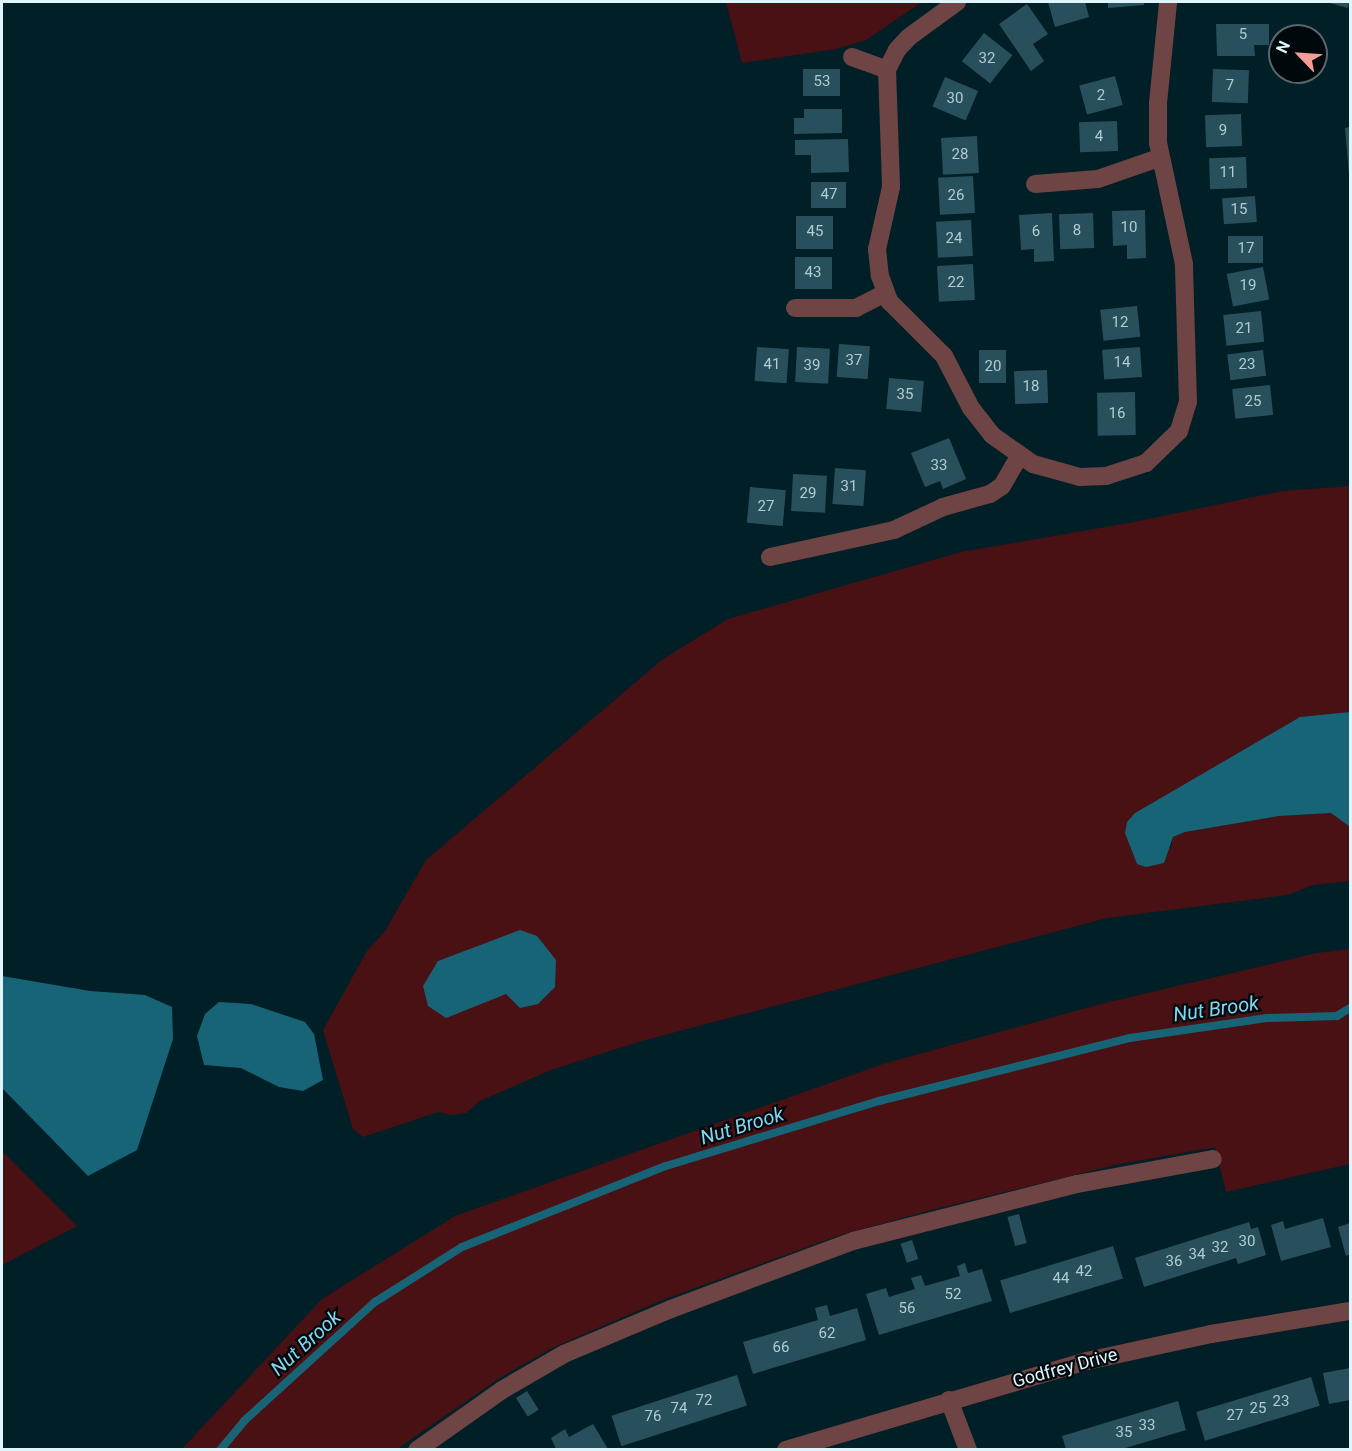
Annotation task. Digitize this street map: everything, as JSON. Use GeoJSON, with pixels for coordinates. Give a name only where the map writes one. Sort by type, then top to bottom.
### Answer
{"type":"FeatureCollection","features":[{"type":"Feature","properties":{"kind":"street"},"geometry":{"type":"LineString","coordinates":[[957,2],[909,37],[897,50],[887,70],[891,187],[877,249],[885,294],[899,315],[944,356],[980,421],[1019,456],[1064,475],[1106,476],[1146,463],[1179,431],[1190,379],[1186,285],[1159,158],[1158,103],[1168,2]]}},
{"type":"Feature","properties":{"kind":"street"},"geometry":{"type":"LineString","coordinates":[[852,57],[887,70]]}},
{"type":"Feature","properties":{"kind":"street"},"geometry":{"type":"LineString","coordinates":[[1035,184],[1098,179],[1159,158]]}},
{"type":"Feature","properties":{"kind":"street"},"geometry":{"type":"LineString","coordinates":[[795,308],[856,308],[885,294]]}},
{"type":"Feature","properties":{"kind":"street"},"geometry":{"type":"LineString","coordinates":[[770,557],[894,530],[943,507],[990,494],[1002,486],[1019,456]]}},
{"type":"Feature","properties":{"kind":"street"},"geometry":{"type":"LineString","coordinates":[[417,1449],[502,1390],[564,1354],[853,1241],[1077,1184],[1213,1159]]}},
{"type":"Feature","properties":{"kind":"street","name":"Godfrey Drive"},"geometry":{"type":"LineString","coordinates":[[786,1449],[1098,1358],[1211,1334],[1350,1311]]}},
{"type":"Feature","properties":{"kind":"street"},"geometry":{"type":"LineString","coordinates":[[949,1400],[968,1449]]}},
{"type":"Feature","properties":{"kind":"shaded area"},"geometry":{"type":"Polygon","coordinates":[[[726,2],[922,2],[866,40],[836,49],[742,63],[726,2]]]}},
{"type":"Feature","properties":{"kind":"shaded area"},"geometry":{"type":"Polygon","coordinates":[[[1350,486],[1350,712],[1300,717],[1135,813],[1171,849],[1173,837],[1185,832],[1279,816],[1331,813],[1350,827],[1350,881],[1313,885],[1287,895],[1107,918],[638,1042],[551,1070],[480,1101],[466,1113],[450,1115],[438,1112],[363,1137],[353,1129],[323,1030],[367,951],[385,931],[426,860],[663,659],[728,619],[961,552],[1129,523],[1283,491],[1350,486]]]}},
{"type":"Feature","properties":{"kind":"shaded area"},"geometry":{"type":"Polygon","coordinates":[[[1350,949],[1350,1164],[1226,1192],[1215,1147],[1115,1165],[935,1209],[840,1235],[665,1299],[554,1347],[501,1377],[397,1449],[181,1450],[322,1299],[455,1216],[883,1064],[1101,1004],[1317,953],[1350,949]]]}},
{"type":"Feature","properties":{"kind":"shaded area"},"geometry":{"type":"Polygon","coordinates":[[[2,1151],[77,1226],[2,1265],[2,1151]]]}},
{"type":"Feature","properties":{"kind":"water"},"geometry":{"type":"Polygon","coordinates":[[[1350,712],[1350,827],[1331,813],[1279,816],[1185,832],[1173,837],[1164,863],[1146,867],[1137,864],[1125,833],[1127,822],[1135,813],[1300,717],[1350,712]]]}},
{"type":"Feature","properties":{"kind":"water"},"geometry":{"type":"Polygon","coordinates":[[[520,930],[537,936],[556,960],[555,987],[538,1004],[520,1008],[506,994],[446,1018],[428,1006],[423,986],[438,961],[520,930]]]}},
{"type":"Feature","properties":{"kind":"water"},"geometry":{"type":"Polygon","coordinates":[[[2,976],[90,991],[145,995],[172,1007],[173,1039],[137,1150],[88,1176],[2,1088],[2,976]]]}},
{"type":"Feature","properties":{"kind":"water"},"geometry":{"type":"Polygon","coordinates":[[[219,1002],[251,1004],[305,1022],[314,1034],[323,1080],[303,1091],[279,1087],[241,1068],[204,1065],[197,1036],[205,1014],[219,1002]]]}},
{"type":"Feature","properties":{"kind":"building"},"geometry":{"type":"Polygon","coordinates":[[[1048,2],[1085,2],[1089,17],[1055,27],[1048,2]]]}},
{"type":"Feature","properties":{"kind":"building"},"geometry":{"type":"Polygon","coordinates":[[[1108,2],[1144,2],[1144,5],[1108,8],[1108,2]]]}},
{"type":"Feature","properties":{"kind":"building"},"geometry":{"type":"Polygon","coordinates":[[[1326,2],[1349,2],[1348,8],[1326,2]]]}},
{"type":"Feature","properties":{"kind":"building"},"geometry":{"type":"Polygon","coordinates":[[[1027,4],[1048,34],[1033,44],[1044,61],[1031,71],[999,24],[1027,4]]]}},
{"type":"Feature","properties":{"kind":"building"},"geometry":{"type":"Polygon","coordinates":[[[1216,24],[1268,24],[1268,45],[1254,45],[1255,56],[1217,56],[1216,24]]]}},
{"type":"Feature","properties":{"kind":"building"},"geometry":{"type":"Polygon","coordinates":[[[984,33],[1012,55],[990,84],[962,61],[984,33]]]}},
{"type":"Feature","properties":{"kind":"building"},"geometry":{"type":"Polygon","coordinates":[[[803,69],[840,69],[840,96],[803,96],[803,69]]]}},
{"type":"Feature","properties":{"kind":"building"},"geometry":{"type":"Polygon","coordinates":[[[1213,69],[1249,70],[1248,103],[1212,102],[1213,69]]]}},
{"type":"Feature","properties":{"kind":"building"},"geometry":{"type":"Polygon","coordinates":[[[1115,76],[1123,105],[1087,115],[1079,86],[1115,76]]]}},
{"type":"Feature","properties":{"kind":"building"},"geometry":{"type":"Polygon","coordinates":[[[945,77],[978,91],[966,121],[932,106],[945,77]]]}},
{"type":"Feature","properties":{"kind":"building"},"geometry":{"type":"Polygon","coordinates":[[[804,109],[842,109],[842,133],[794,134],[794,118],[804,118],[804,109]]]}},
{"type":"Feature","properties":{"kind":"building"},"geometry":{"type":"Polygon","coordinates":[[[1241,114],[1242,146],[1206,147],[1205,115],[1241,114]]]}},
{"type":"Feature","properties":{"kind":"building"},"geometry":{"type":"Polygon","coordinates":[[[1117,121],[1118,151],[1080,152],[1079,122],[1117,121]]]}},
{"type":"Feature","properties":{"kind":"building"},"geometry":{"type":"Polygon","coordinates":[[[1350,127],[1350,175],[1349,175],[1345,128],[1350,127]]]}},
{"type":"Feature","properties":{"kind":"building"},"geometry":{"type":"Polygon","coordinates":[[[977,136],[979,173],[943,175],[941,138],[977,136]]]}},
{"type":"Feature","properties":{"kind":"building"},"geometry":{"type":"Polygon","coordinates":[[[848,139],[849,172],[811,173],[811,155],[795,155],[795,140],[848,139]]]}},
{"type":"Feature","properties":{"kind":"building"},"geometry":{"type":"Polygon","coordinates":[[[1246,157],[1247,188],[1210,189],[1209,158],[1246,157]]]}},
{"type":"Feature","properties":{"kind":"building"},"geometry":{"type":"Polygon","coordinates":[[[973,176],[975,213],[940,215],[938,178],[973,176]]]}},
{"type":"Feature","properties":{"kind":"building"},"geometry":{"type":"Polygon","coordinates":[[[811,182],[846,182],[846,208],[811,208],[811,182]]]}},
{"type":"Feature","properties":{"kind":"building"},"geometry":{"type":"Polygon","coordinates":[[[1255,196],[1257,222],[1224,224],[1222,198],[1255,196]]]}},
{"type":"Feature","properties":{"kind":"building"},"geometry":{"type":"Polygon","coordinates":[[[1145,210],[1146,258],[1127,259],[1127,245],[1113,246],[1112,211],[1145,210]]]}},
{"type":"Feature","properties":{"kind":"building"},"geometry":{"type":"Polygon","coordinates":[[[1052,213],[1054,261],[1034,262],[1034,249],[1021,250],[1019,215],[1052,213]]]}},
{"type":"Feature","properties":{"kind":"building"},"geometry":{"type":"Polygon","coordinates":[[[1093,213],[1094,248],[1060,249],[1059,214],[1093,213]]]}},
{"type":"Feature","properties":{"kind":"building"},"geometry":{"type":"Polygon","coordinates":[[[796,216],[833,216],[833,249],[796,249],[796,216]]]}},
{"type":"Feature","properties":{"kind":"building"},"geometry":{"type":"Polygon","coordinates":[[[971,220],[973,256],[938,258],[936,222],[971,220]]]}},
{"type":"Feature","properties":{"kind":"building"},"geometry":{"type":"Polygon","coordinates":[[[1228,236],[1263,236],[1263,263],[1228,263],[1228,236]]]}},
{"type":"Feature","properties":{"kind":"building"},"geometry":{"type":"Polygon","coordinates":[[[795,257],[832,257],[832,289],[795,289],[795,257]]]}},
{"type":"Feature","properties":{"kind":"building"},"geometry":{"type":"Polygon","coordinates":[[[973,264],[975,300],[939,302],[937,266],[973,264]]]}},
{"type":"Feature","properties":{"kind":"building"},"geometry":{"type":"Polygon","coordinates":[[[1263,267],[1269,299],[1233,306],[1227,274],[1263,267]]]}},
{"type":"Feature","properties":{"kind":"building"},"geometry":{"type":"Polygon","coordinates":[[[1137,306],[1140,337],[1103,341],[1100,310],[1137,306]]]}},
{"type":"Feature","properties":{"kind":"building"},"geometry":{"type":"Polygon","coordinates":[[[1261,311],[1264,342],[1226,346],[1223,315],[1261,311]]]}},
{"type":"Feature","properties":{"kind":"building"},"geometry":{"type":"Polygon","coordinates":[[[839,344],[870,346],[868,379],[837,377],[839,344]]]}},
{"type":"Feature","properties":{"kind":"building"},"geometry":{"type":"Polygon","coordinates":[[[757,347],[789,349],[787,383],[755,381],[757,347]]]}},
{"type":"Feature","properties":{"kind":"building"},"geometry":{"type":"Polygon","coordinates":[[[797,347],[830,349],[828,384],[795,382],[797,347]]]}},
{"type":"Feature","properties":{"kind":"building"},"geometry":{"type":"Polygon","coordinates":[[[1140,347],[1142,377],[1104,380],[1102,350],[1140,347]]]}},
{"type":"Feature","properties":{"kind":"building"},"geometry":{"type":"Polygon","coordinates":[[[979,350],[1006,350],[1006,383],[979,383],[979,350]]]}},
{"type":"Feature","properties":{"kind":"building"},"geometry":{"type":"Polygon","coordinates":[[[1263,350],[1266,376],[1230,380],[1227,354],[1263,350]]]}},
{"type":"Feature","properties":{"kind":"building"},"geometry":{"type":"Polygon","coordinates":[[[1047,370],[1048,403],[1015,404],[1014,371],[1047,370]]]}},
{"type":"Feature","properties":{"kind":"building"},"geometry":{"type":"Polygon","coordinates":[[[889,378],[924,381],[921,412],[886,409],[889,378]]]}},
{"type":"Feature","properties":{"kind":"building"},"geometry":{"type":"Polygon","coordinates":[[[1270,385],[1273,415],[1235,419],[1232,389],[1270,385]]]}},
{"type":"Feature","properties":{"kind":"building"},"geometry":{"type":"Polygon","coordinates":[[[1135,392],[1136,435],[1098,436],[1097,393],[1135,392]]]}},
{"type":"Feature","properties":{"kind":"building"},"geometry":{"type":"Polygon","coordinates":[[[949,438],[966,479],[943,489],[940,481],[925,487],[911,453],[949,438]]]}},
{"type":"Feature","properties":{"kind":"building"},"geometry":{"type":"Polygon","coordinates":[[[835,468],[866,470],[863,506],[832,504],[835,468]]]}},
{"type":"Feature","properties":{"kind":"building"},"geometry":{"type":"Polygon","coordinates":[[[793,474],[827,476],[825,513],[791,511],[793,474]]]}},
{"type":"Feature","properties":{"kind":"building"},"geometry":{"type":"Polygon","coordinates":[[[750,487],[786,490],[783,526],[747,523],[750,487]]]}},
{"type":"Feature","properties":{"kind":"building"},"geometry":{"type":"Polygon","coordinates":[[[1019,1214],[1027,1243],[1015,1246],[1007,1217],[1019,1214]]]}},
{"type":"Feature","properties":{"kind":"building"},"geometry":{"type":"Polygon","coordinates":[[[1323,1218],[1331,1247],[1281,1261],[1271,1225],[1283,1221],[1285,1229],[1323,1218]]]}},
{"type":"Feature","properties":{"kind":"building"},"geometry":{"type":"Polygon","coordinates":[[[1249,1222],[1251,1229],[1258,1227],[1266,1255],[1238,1264],[1236,1258],[1144,1287],[1135,1258],[1249,1222]]]}},
{"type":"Feature","properties":{"kind":"building"},"geometry":{"type":"Polygon","coordinates":[[[1350,1223],[1350,1254],[1346,1256],[1338,1227],[1350,1223]]]}},
{"type":"Feature","properties":{"kind":"building"},"geometry":{"type":"Polygon","coordinates":[[[912,1240],[918,1259],[907,1263],[901,1244],[912,1240]]]}},
{"type":"Feature","properties":{"kind":"building"},"geometry":{"type":"Polygon","coordinates":[[[1113,1246],[1123,1279],[1010,1313],[1000,1280],[1113,1246]]]}},
{"type":"Feature","properties":{"kind":"building"},"geometry":{"type":"Polygon","coordinates":[[[965,1263],[968,1273],[982,1269],[992,1301],[879,1335],[866,1294],[886,1288],[889,1297],[915,1289],[911,1278],[921,1275],[925,1286],[960,1276],[957,1266],[965,1263]]]}},
{"type":"Feature","properties":{"kind":"building"},"geometry":{"type":"Polygon","coordinates":[[[827,1305],[830,1316],[857,1308],[866,1340],[753,1374],[743,1342],[818,1320],[815,1308],[827,1305]]]}},
{"type":"Feature","properties":{"kind":"building"},"geometry":{"type":"Polygon","coordinates":[[[1350,1368],[1350,1400],[1329,1404],[1323,1373],[1350,1368]]]}},
{"type":"Feature","properties":{"kind":"building"},"geometry":{"type":"Polygon","coordinates":[[[737,1375],[747,1405],[621,1446],[611,1416],[737,1375]]]}},
{"type":"Feature","properties":{"kind":"building"},"geometry":{"type":"Polygon","coordinates":[[[1311,1377],[1320,1406],[1205,1441],[1196,1412],[1311,1377]]]}},
{"type":"Feature","properties":{"kind":"building"},"geometry":{"type":"Polygon","coordinates":[[[527,1391],[539,1410],[528,1417],[516,1398],[527,1391]]]}},
{"type":"Feature","properties":{"kind":"building"},"geometry":{"type":"Polygon","coordinates":[[[1178,1401],[1186,1430],[1122,1449],[1066,1449],[1062,1436],[1178,1401]]]}},
{"type":"Feature","properties":{"kind":"building"},"geometry":{"type":"Polygon","coordinates":[[[593,1424],[608,1449],[556,1449],[551,1438],[565,1429],[569,1437],[593,1424]]]}},
{"type":"Feature","properties":{"kind":"waterway","name":"Nut Brook"},"geometry":{"type":"LineString","coordinates":[[220,1450],[244,1421],[375,1302],[462,1247],[666,1166],[879,1101],[1130,1038],[1267,1018],[1337,1016],[1350,1008]]}}]}
